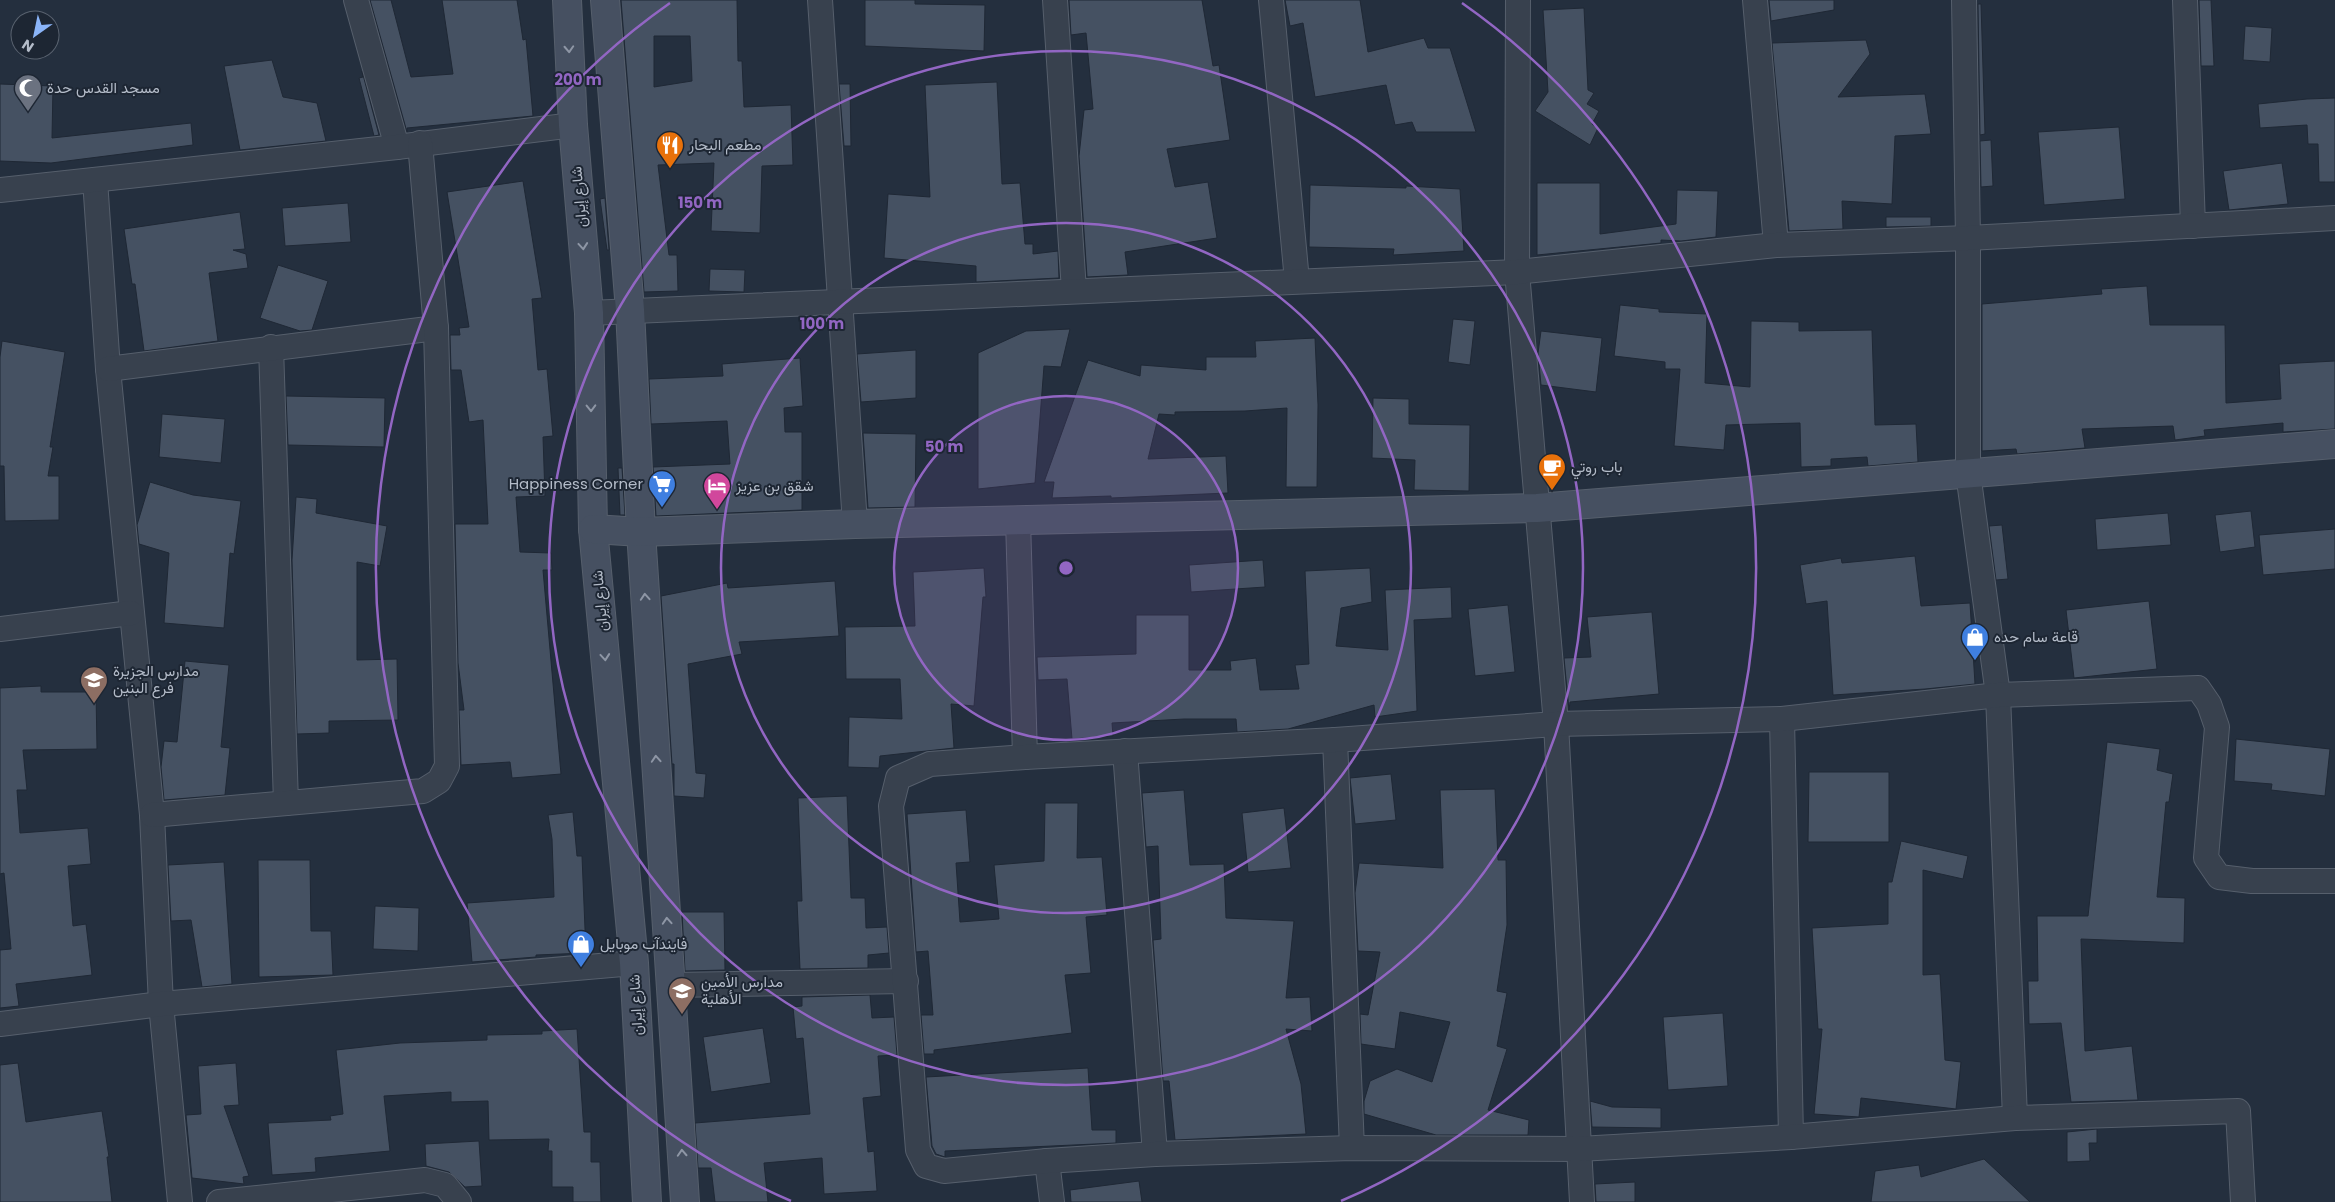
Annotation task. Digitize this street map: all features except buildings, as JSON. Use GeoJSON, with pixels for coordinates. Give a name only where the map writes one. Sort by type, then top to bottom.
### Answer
{"type":"FeatureCollection","features":[{"type":"Feature","properties":{"kind":"street"},"geometry":{"type":"LineString","coordinates":[[152,815],[423,791],[439,781],[447,766],[436,328],[409,145],[356,0]]}},
{"type":"Feature","properties":{"kind":"street","name":"شارع إيران"},"geometry":{"type":"LineString","coordinates":[[567,0],[573,125],[589,313],[593,529],[634,963],[647,1202]]}},
{"type":"Feature","properties":{"kind":"street"},"geometry":{"type":"LineString","coordinates":[[605,0],[630,310],[641,532],[685,1202]]}},
{"type":"Feature","properties":{"kind":"street"},"geometry":{"type":"LineString","coordinates":[[820,0],[838,301],[855,524]]}},
{"type":"Feature","properties":{"kind":"street"},"geometry":{"type":"LineString","coordinates":[[1055,0],[1074,291]]}},
{"type":"Feature","properties":{"kind":"street"},"geometry":{"type":"LineString","coordinates":[[1271,0],[1297,281]]}},
{"type":"Feature","properties":{"kind":"street"},"geometry":{"type":"LineString","coordinates":[[1518,0],[1517,272],[1556,724],[1582,1202]]}},
{"type":"Feature","properties":{"kind":"street"},"geometry":{"type":"LineString","coordinates":[[1755,0],[1776,245]]}},
{"type":"Feature","properties":{"kind":"street"},"geometry":{"type":"LineString","coordinates":[[1964,0],[1968,238],[1968,473],[1998,695],[2015,1118]]}},
{"type":"Feature","properties":{"kind":"street"},"geometry":{"type":"LineString","coordinates":[[2185,0],[2193,226]]}},
{"type":"Feature","properties":{"kind":"street"},"geometry":{"type":"LineString","coordinates":[[0,190],[573,125]]}},
{"type":"Feature","properties":{"kind":"street"},"geometry":{"type":"LineString","coordinates":[[95,180],[108,369],[152,815],[161,1004],[180,1202]]}},
{"type":"Feature","properties":{"kind":"street"},"geometry":{"type":"LineString","coordinates":[[589,313],[1517,272],[1776,245],[1968,238],[2335,218]]}},
{"type":"Feature","properties":{"kind":"street"},"geometry":{"type":"LineString","coordinates":[[108,369],[271,347],[436,328]]}},
{"type":"Feature","properties":{"kind":"street"},"geometry":{"type":"LineString","coordinates":[[271,347],[286,803]]}},
{"type":"Feature","properties":{"kind":"street"},"geometry":{"type":"LineString","coordinates":[[593,529],[641,532],[855,524],[1537,508],[2335,444]]}},
{"type":"Feature","properties":{"kind":"street"},"geometry":{"type":"LineString","coordinates":[[1018,520],[1025,758]]}},
{"type":"Feature","properties":{"kind":"street"},"geometry":{"type":"LineString","coordinates":[[0,629],[131,614]]}},
{"type":"Feature","properties":{"kind":"street"},"geometry":{"type":"LineString","coordinates":[[2243,1202],[2238,1111],[2015,1118],[1791,1137],[1579,1149],[1352,1148],[1155,1154],[1047,1161],[944,1172],[926,1166],[918,1150],[891,806],[898,778],[930,764],[1335,740],[1556,724],[1782,719],[1998,695],[2198,688],[2208,704],[2217,727],[2206,858],[2219,877],[2252,881],[2335,881]]}},
{"type":"Feature","properties":{"kind":"street"},"geometry":{"type":"LineString","coordinates":[[1782,719],[1791,1137]]}},
{"type":"Feature","properties":{"kind":"street"},"geometry":{"type":"LineString","coordinates":[[1335,740],[1352,1148]]}},
{"type":"Feature","properties":{"kind":"street"},"geometry":{"type":"LineString","coordinates":[[1125,751],[1155,1154]]}},
{"type":"Feature","properties":{"kind":"street"},"geometry":{"type":"LineString","coordinates":[[0,1024],[161,1004],[634,963],[672,985],[906,982]]}},
{"type":"Feature","properties":{"kind":"street"},"geometry":{"type":"LineString","coordinates":[[1047,1161],[1052,1202]]}},
{"type":"Feature","properties":{"kind":"street"},"geometry":{"type":"LineString","coordinates":[[220,1202],[425,1180],[445,1185],[459,1202]]}},
{"type":"Feature","properties":{"kind":"place","name":"مسجد القدس حدة"},"geometry":{"type":"Point","coordinates":[28,112]}},
{"type":"Feature","properties":{"kind":"place","name":"مطعم البحار"},"geometry":{"type":"Point","coordinates":[670,169]}},
{"type":"Feature","properties":{"kind":"place","name":"باب روتي"},"geometry":{"type":"Point","coordinates":[1552,491]}},
{"type":"Feature","properties":{"kind":"place","name":"Happiness Corner"},"geometry":{"type":"Point","coordinates":[662,508]}},
{"type":"Feature","properties":{"kind":"place","name":"شقق بن عزيز"},"geometry":{"type":"Point","coordinates":[717,510]}},
{"type":"Feature","properties":{"kind":"place","name":"قاعة سام حده"},"geometry":{"type":"Point","coordinates":[1975,661]}},
{"type":"Feature","properties":{"kind":"place","name":"مدارس الجزيرة فرع البنين"},"geometry":{"type":"Point","coordinates":[94,704]}},
{"type":"Feature","properties":{"kind":"place","name":"فايندآب موبايل"},"geometry":{"type":"Point","coordinates":[581,968]}},
{"type":"Feature","properties":{"kind":"place","name":"مدارس الأمين الأهلية"},"geometry":{"type":"Point","coordinates":[682,1015]}}]}
